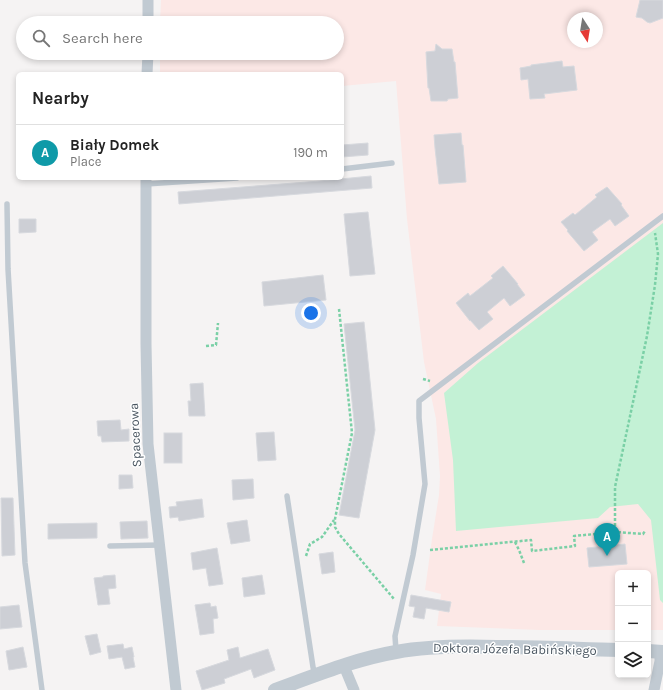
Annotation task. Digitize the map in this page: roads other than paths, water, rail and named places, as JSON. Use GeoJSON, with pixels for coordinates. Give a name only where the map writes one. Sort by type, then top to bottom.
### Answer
{"type":"FeatureCollection","features":[{"type":"Feature","properties":{"kind":"street"},"geometry":{"type":"LineString","coordinates":[[148,0],[148,16]]}},
{"type":"Feature","properties":{"kind":"street"},"geometry":{"type":"LineString","coordinates":[[148,60],[148,72]]}},
{"type":"Feature","properties":{"kind":"street","name":"Spacerowa"},"geometry":{"type":"LineString","coordinates":[[146,181],[146,344],[148,444],[176,690]]}},
{"type":"Feature","properties":{"kind":"street","name":"Doktora Józefa Babińskiego"},"geometry":{"type":"LineString","coordinates":[[275,690],[371,657],[428,648],[464,646],[615,650]]}},
{"type":"Feature","properties":{"kind":"street"},"geometry":{"type":"LineString","coordinates":[[654,690],[660,661],[657,652]]}},
{"type":"Feature","properties":{"kind":"street"},"geometry":{"type":"LineString","coordinates":[[344,666],[354,690]]}},
{"type":"Feature","properties":{"kind":"lane"},"geometry":{"type":"LineString","coordinates":[[344,169],[392,163]]}},
{"type":"Feature","properties":{"kind":"lane"},"geometry":{"type":"LineString","coordinates":[[146,181],[176,180]]}},
{"type":"Feature","properties":{"kind":"lane"},"geometry":{"type":"LineString","coordinates":[[7,204],[8,269],[25,563],[42,690]]}},
{"type":"Feature","properties":{"kind":"lane"},"geometry":{"type":"LineString","coordinates":[[396,652],[395,636],[414,550],[425,484],[419,418],[419,401],[663,216]]}},
{"type":"Feature","properties":{"kind":"lane"},"geometry":{"type":"LineString","coordinates":[[287,496],[312,667],[315,676]]}},
{"type":"Feature","properties":{"kind":"lane"},"geometry":{"type":"LineString","coordinates":[[110,546],[160,545]]}},
{"type":"Feature","properties":{"kind":"place","name":"Biały Domek"},"geometry":{"type":"Point","coordinates":[607,556]}}]}
